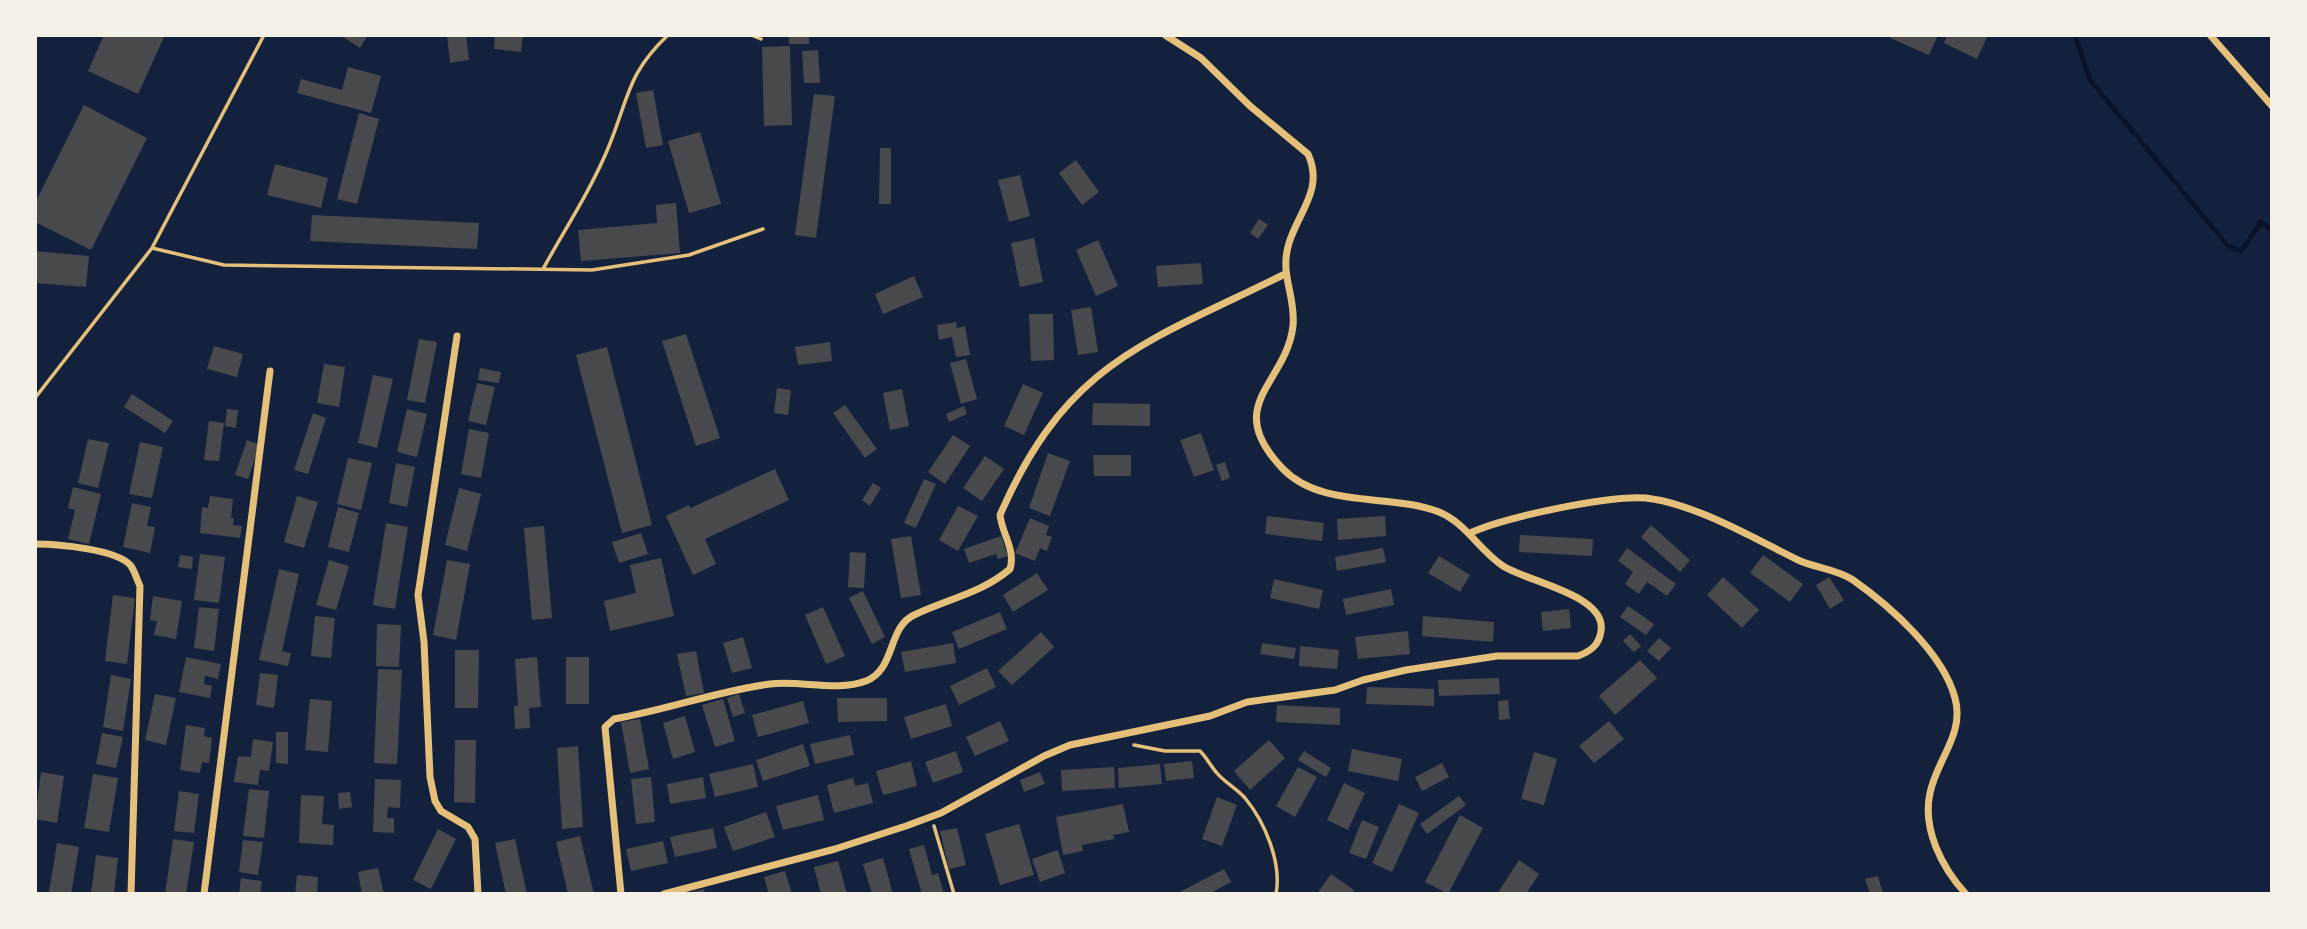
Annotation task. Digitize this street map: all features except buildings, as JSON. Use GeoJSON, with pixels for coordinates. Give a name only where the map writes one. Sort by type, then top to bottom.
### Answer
{"type":"FeatureCollection","features":[{"type":"Feature","properties":{"kind":"street"},"geometry":{"type":"LineString","coordinates":[[664,894],[835,849],[931,817],[1044,756],[1070,745],[1210,716],[1247,702],[1335,690],[1406,670],[1497,656],[1578,656],[1590,651],[1600,640],[1603,624],[1591,604],[1506,568],[1481,548],[1470,533],[1438,512],[1308,488],[1295,480],[1272,455],[1258,424],[1256,409],[1261,394],[1288,345],[1293,329],[1293,299],[1285,274],[1290,240],[1313,191],[1313,165],[1308,154],[1250,106],[1201,58],[1165,35]]}},
{"type":"Feature","properties":{"kind":"street"},"geometry":{"type":"LineString","coordinates":[[2210,35],[2272,106]]}},
{"type":"Feature","properties":{"kind":"street"},"geometry":{"type":"LineString","coordinates":[[621,894],[605,727],[614,719],[772,684],[849,684],[866,681],[878,673],[905,621],[986,586],[1010,569],[1010,550],[1001,527],[1000,515],[1037,444],[1080,390],[1106,367],[1149,339],[1285,274]]}},
{"type":"Feature","properties":{"kind":"street"},"geometry":{"type":"LineString","coordinates":[[457,336],[418,595],[424,642],[430,777],[435,801],[441,811],[468,827],[475,839],[478,894]]}},
{"type":"Feature","properties":{"kind":"street"},"geometry":{"type":"LineString","coordinates":[[204,894],[270,372]]}},
{"type":"Feature","properties":{"kind":"street"},"geometry":{"type":"LineString","coordinates":[[1470,533],[1513,519],[1624,498],[1645,498],[1687,510],[1799,560],[1851,578],[1926,645],[1950,680],[1959,717],[1930,792],[1929,815],[1938,852],[1966,894]]}},
{"type":"Feature","properties":{"kind":"street"},"geometry":{"type":"LineString","coordinates":[[35,544],[65,544],[118,558],[130,565],[140,586],[131,894]]}},
{"type":"Feature","properties":{"kind":"lane"},"geometry":{"type":"LineString","coordinates":[[35,398],[152,248],[264,35]]}},
{"type":"Feature","properties":{"kind":"lane"},"geometry":{"type":"LineString","coordinates":[[543,269],[608,147],[628,90],[645,57],[668,35]]}},
{"type":"Feature","properties":{"kind":"lane"},"geometry":{"type":"LineString","coordinates":[[751,35],[761,39]]}},
{"type":"Feature","properties":{"kind":"lane"},"geometry":{"type":"LineString","coordinates":[[152,248],[224,265],[592,270],[689,255],[763,229]]}},
{"type":"Feature","properties":{"kind":"path"},"geometry":{"type":"LineString","coordinates":[[1113,736],[1142,748],[1200,751],[1217,773],[1245,798],[1262,826],[1276,866],[1276,894]]}},
{"type":"Feature","properties":{"kind":"path"},"geometry":{"type":"LineString","coordinates":[[931,817],[954,894]]}},
{"type":"Feature","properties":{"kind":"waterway"},"geometry":{"type":"LineString","coordinates":[[2075,35],[2090,80],[2228,246],[2241,251],[2261,222],[2272,231]]}}]}
